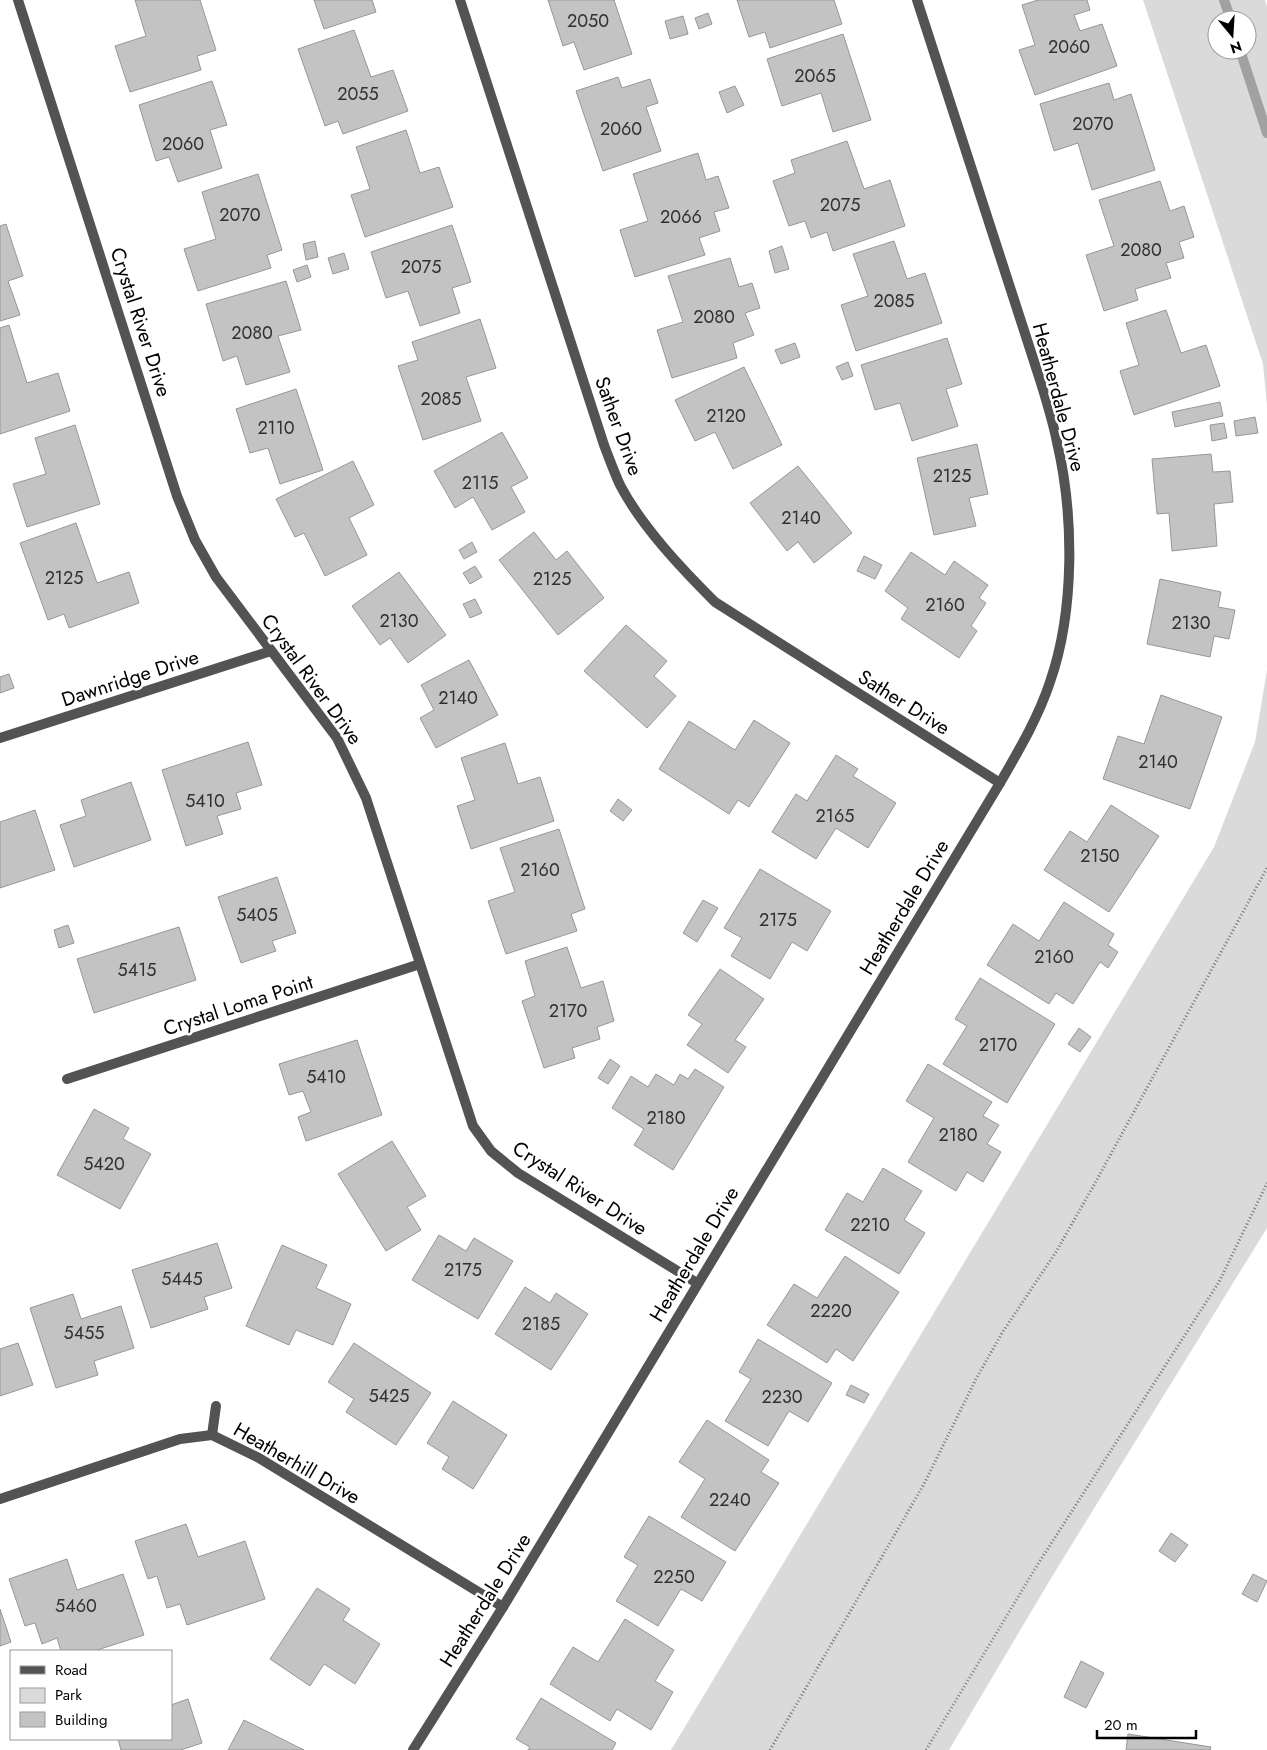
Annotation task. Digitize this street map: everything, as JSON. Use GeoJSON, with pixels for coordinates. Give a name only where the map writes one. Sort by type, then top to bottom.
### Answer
{"type":"FeatureCollection","features":[{"type":"Feature","properties":{"kind":"street","name":"Crystal River Drive"},"geometry":{"type":"LineString","coordinates":[[18,0],[177,496],[196,540],[216,577],[318,711],[352,765],[366,798],[474,1126],[491,1151],[518,1173],[697,1282]]}},
{"type":"Feature","properties":{"kind":"street","name":"Sather Drive"},"geometry":{"type":"LineString","coordinates":[[460,0],[604,445],[621,486],[651,530],[680,567],[716,602],[1000,784]]}},
{"type":"Feature","properties":{"kind":"street","name":"Heatherdale Drive"},"geometry":{"type":"LineString","coordinates":[[412,1750],[502,1607],[1000,784],[1031,730],[1050,681],[1063,635],[1068,586],[1065,484],[1058,442],[1041,383],[917,0]]}},
{"type":"Feature","properties":{"kind":"street","name":"Dawnridge Drive"},"geometry":{"type":"LineString","coordinates":[[0,738],[271,651]]}},
{"type":"Feature","properties":{"kind":"street","name":"Crystal Loma Point"},"geometry":{"type":"LineString","coordinates":[[68,1078],[420,964]]}},
{"type":"Feature","properties":{"kind":"street"},"geometry":{"type":"LineString","coordinates":[[212,1435],[216,1406]]}},
{"type":"Feature","properties":{"kind":"street","name":"Heatherhill Drive"},"geometry":{"type":"LineString","coordinates":[[0,1499],[180,1439],[212,1435],[258,1458],[502,1607]]}},
{"type":"Feature","properties":{"kind":"path"},"geometry":{"type":"LineString","coordinates":[[770,1750],[924,1484],[994,1348],[1056,1252],[1094,1185],[1267,868]]}},
{"type":"Feature","properties":{"kind":"path"},"geometry":{"type":"LineString","coordinates":[[926,1750],[1038,1564],[1219,1282],[1267,1183]]}},
{"type":"Feature","properties":{"kind":"green space"},"geometry":{"type":"Polygon","coordinates":[[[1143,0],[1265,0],[1267,6],[1267,406],[1263,364],[1143,0]]]}},
{"type":"Feature","properties":{"kind":"green space"},"geometry":{"type":"Polygon","coordinates":[[[1267,670],[1267,1228],[1053,1575],[949,1750],[671,1750],[1214,847],[1255,742],[1267,670]]]}},
{"type":"Feature","properties":{"kind":"building"},"geometry":{"type":"Polygon","coordinates":[[[135,0],[200,0],[216,50],[197,56],[201,70],[130,92],[115,46],[146,36],[135,0]]]}},
{"type":"Feature","properties":{"kind":"building"},"geometry":{"type":"Polygon","coordinates":[[[314,0],[372,0],[376,12],[324,29],[314,0]]]}},
{"type":"Feature","properties":{"kind":"building"},"geometry":{"type":"Polygon","coordinates":[[[548,0],[614,0],[632,54],[584,70],[574,42],[563,46],[548,0]]]}},
{"type":"Feature","properties":{"kind":"building"},"geometry":{"type":"Polygon","coordinates":[[[737,0],[834,0],[842,24],[770,48],[765,32],[749,37],[737,0]]]}},
{"type":"Feature","properties":{"kind":"building"},"geometry":{"type":"Polygon","coordinates":[[[1038,0],[1087,0],[1090,10],[1074,15],[1080,31],[1102,24],[1117,66],[1035,95],[1019,50],[1035,45],[1022,5],[1038,0]]]}},
{"type":"Feature","properties":{"kind":"building"},"geometry":{"type":"Polygon","coordinates":[[[708,13],[712,24],[699,29],[695,18],[708,13]]]}},
{"type":"Feature","properties":{"kind":"building"},"geometry":{"type":"Polygon","coordinates":[[[683,16],[688,34],[670,39],[665,21],[683,16]]]}},
{"type":"Feature","properties":{"kind":"building"},"geometry":{"type":"Polygon","coordinates":[[[354,30],[371,77],[393,70],[408,111],[343,134],[338,121],[325,126],[298,49],[354,30]]]}},
{"type":"Feature","properties":{"kind":"building"},"geometry":{"type":"Polygon","coordinates":[[[843,34],[871,120],[833,132],[821,93],[782,106],[767,59],[843,34]]]}},
{"type":"Feature","properties":{"kind":"building"},"geometry":{"type":"Polygon","coordinates":[[[618,77],[622,88],[650,79],[658,103],[646,107],[661,151],[603,171],[576,91],[618,77]]]}},
{"type":"Feature","properties":{"kind":"building"},"geometry":{"type":"Polygon","coordinates":[[[212,81],[227,125],[210,130],[222,168],[178,182],[169,157],[156,161],[139,105],[212,81]]]}},
{"type":"Feature","properties":{"kind":"building"},"geometry":{"type":"Polygon","coordinates":[[[1109,83],[1114,100],[1131,94],[1155,170],[1092,190],[1078,143],[1054,151],[1040,104],[1109,83]]]}},
{"type":"Feature","properties":{"kind":"building"},"geometry":{"type":"Polygon","coordinates":[[[735,86],[744,105],[727,113],[719,92],[735,86]]]}},
{"type":"Feature","properties":{"kind":"building"},"geometry":{"type":"Polygon","coordinates":[[[406,130],[420,173],[439,167],[453,207],[365,237],[351,195],[370,189],[356,147],[406,130]]]}},
{"type":"Feature","properties":{"kind":"building"},"geometry":{"type":"Polygon","coordinates":[[[847,141],[864,189],[890,180],[905,226],[833,251],[827,232],[811,238],[805,221],[789,226],[773,181],[795,173],[791,160],[847,141]]]}},
{"type":"Feature","properties":{"kind":"building"},"geometry":{"type":"Polygon","coordinates":[[[698,153],[706,180],[718,176],[729,208],[714,212],[720,231],[699,238],[705,255],[635,277],[620,230],[648,221],[633,174],[698,153]]]}},
{"type":"Feature","properties":{"kind":"building"},"geometry":{"type":"Polygon","coordinates":[[[258,174],[282,250],[267,255],[271,268],[198,291],[184,249],[216,239],[202,192],[258,174]]]}},
{"type":"Feature","properties":{"kind":"building"},"geometry":{"type":"Polygon","coordinates":[[[1160,181],[1170,211],[1184,206],[1194,237],[1179,242],[1184,258],[1166,263],[1171,278],[1135,289],[1138,300],[1104,311],[1086,255],[1114,246],[1099,200],[1160,181]]]}},
{"type":"Feature","properties":{"kind":"building"},"geometry":{"type":"Polygon","coordinates":[[[6,224],[23,276],[8,281],[20,315],[0,321],[0,226],[6,224]]]}},
{"type":"Feature","properties":{"kind":"building"},"geometry":{"type":"Polygon","coordinates":[[[452,225],[471,282],[452,288],[460,313],[420,326],[408,291],[386,298],[371,252],[452,225]]]}},
{"type":"Feature","properties":{"kind":"building"},"geometry":{"type":"Polygon","coordinates":[[[315,241],[318,257],[306,260],[303,244],[315,241]]]}},
{"type":"Feature","properties":{"kind":"building"},"geometry":{"type":"Polygon","coordinates":[[[894,241],[907,279],[925,273],[942,323],[856,351],[841,305],[868,296],[853,254],[894,241]]]}},
{"type":"Feature","properties":{"kind":"building"},"geometry":{"type":"Polygon","coordinates":[[[782,246],[789,269],[775,273],[769,251],[782,246]]]}},
{"type":"Feature","properties":{"kind":"building"},"geometry":{"type":"Polygon","coordinates":[[[344,253],[349,269],[333,274],[328,258],[344,253]]]}},
{"type":"Feature","properties":{"kind":"building"},"geometry":{"type":"Polygon","coordinates":[[[730,258],[739,287],[752,283],[760,308],[745,313],[754,335],[733,343],[737,358],[672,378],[657,330],[683,322],[668,276],[730,258]]]}},
{"type":"Feature","properties":{"kind":"building"},"geometry":{"type":"Polygon","coordinates":[[[307,265],[311,277],[297,282],[293,270],[307,265]]]}},
{"type":"Feature","properties":{"kind":"building"},"geometry":{"type":"Polygon","coordinates":[[[286,281],[301,330],[278,336],[290,372],[246,385],[237,356],[223,361],[206,304],[286,281]]]}},
{"type":"Feature","properties":{"kind":"building"},"geometry":{"type":"Polygon","coordinates":[[[1166,310],[1181,353],[1206,345],[1220,386],[1134,415],[1120,371],[1139,365],[1126,323],[1166,310]]]}},
{"type":"Feature","properties":{"kind":"building"},"geometry":{"type":"Polygon","coordinates":[[[480,319],[496,368],[466,377],[481,421],[423,440],[398,366],[418,360],[412,342],[480,319]]]}},
{"type":"Feature","properties":{"kind":"building"},"geometry":{"type":"Polygon","coordinates":[[[9,325],[27,383],[58,373],[70,411],[0,434],[0,328],[9,325]]]}},
{"type":"Feature","properties":{"kind":"building"},"geometry":{"type":"Polygon","coordinates":[[[947,338],[962,384],[946,389],[958,426],[912,441],[900,403],[875,410],[861,365],[947,338]]]}},
{"type":"Feature","properties":{"kind":"building"},"geometry":{"type":"Polygon","coordinates":[[[795,343],[800,357],[781,364],[775,350],[795,343]]]}},
{"type":"Feature","properties":{"kind":"building"},"geometry":{"type":"Polygon","coordinates":[[[848,362],[853,376],[842,380],[836,367],[848,362]]]}},
{"type":"Feature","properties":{"kind":"building"},"geometry":{"type":"Polygon","coordinates":[[[744,367],[782,445],[733,469],[715,432],[695,441],[675,400],[744,367]]]}},
{"type":"Feature","properties":{"kind":"building"},"geometry":{"type":"Polygon","coordinates":[[[296,389],[323,470],[280,484],[268,448],[250,453],[236,409],[296,389]]]}},
{"type":"Feature","properties":{"kind":"building"},"geometry":{"type":"Polygon","coordinates":[[[1220,402],[1223,416],[1175,427],[1172,412],[1220,402]]]}},
{"type":"Feature","properties":{"kind":"building"},"geometry":{"type":"Polygon","coordinates":[[[1255,417],[1258,433],[1236,436],[1234,421],[1255,417]]]}},
{"type":"Feature","properties":{"kind":"building"},"geometry":{"type":"Polygon","coordinates":[[[1224,423],[1227,438],[1212,441],[1210,425],[1224,423]]]}},
{"type":"Feature","properties":{"kind":"building"},"geometry":{"type":"Polygon","coordinates":[[[75,425],[100,504],[27,527],[13,484],[46,474],[35,438],[75,425]]]}},
{"type":"Feature","properties":{"kind":"building"},"geometry":{"type":"Polygon","coordinates":[[[502,432],[528,478],[511,487],[525,512],[492,530],[473,497],[455,508],[434,471],[502,432]]]}},
{"type":"Feature","properties":{"kind":"building"},"geometry":{"type":"Polygon","coordinates":[[[977,444],[988,494],[969,498],[976,526],[934,535],[917,458],[977,444]]]}},
{"type":"Feature","properties":{"kind":"building"},"geometry":{"type":"Polygon","coordinates":[[[1211,454],[1213,472],[1230,471],[1233,502],[1214,504],[1217,546],[1172,551],[1169,513],[1157,514],[1152,459],[1211,454]]]}},
{"type":"Feature","properties":{"kind":"building"},"geometry":{"type":"Polygon","coordinates":[[[353,461],[374,505],[349,518],[367,555],[325,576],[304,533],[295,537],[276,499],[353,461]]]}},
{"type":"Feature","properties":{"kind":"building"},"geometry":{"type":"Polygon","coordinates":[[[798,466],[852,533],[814,563],[798,542],[787,551],[750,503],[798,466]]]}},
{"type":"Feature","properties":{"kind":"building"},"geometry":{"type":"Polygon","coordinates":[[[76,523],[97,583],[129,572],[139,603],[69,628],[64,614],[48,620],[20,543],[76,523]]]}},
{"type":"Feature","properties":{"kind":"building"},"geometry":{"type":"Polygon","coordinates":[[[534,532],[556,560],[567,551],[604,598],[558,635],[499,560],[534,532]]]}},
{"type":"Feature","properties":{"kind":"building"},"geometry":{"type":"Polygon","coordinates":[[[472,542],[477,552],[464,559],[459,550],[472,542]]]}},
{"type":"Feature","properties":{"kind":"building"},"geometry":{"type":"Polygon","coordinates":[[[911,552],[945,575],[954,561],[988,585],[979,598],[986,603],[971,626],[977,631],[959,658],[901,619],[908,608],[885,591],[911,552]]]}},
{"type":"Feature","properties":{"kind":"building"},"geometry":{"type":"Polygon","coordinates":[[[864,556],[882,565],[875,579],[857,571],[864,556]]]}},
{"type":"Feature","properties":{"kind":"building"},"geometry":{"type":"Polygon","coordinates":[[[475,566],[482,577],[470,584],[463,573],[475,566]]]}},
{"type":"Feature","properties":{"kind":"building"},"geometry":{"type":"Polygon","coordinates":[[[399,572],[446,635],[408,663],[390,638],[380,645],[352,606],[399,572]]]}},
{"type":"Feature","properties":{"kind":"building"},"geometry":{"type":"Polygon","coordinates":[[[1160,579],[1221,592],[1218,607],[1235,610],[1229,639],[1214,636],[1210,657],[1147,644],[1160,579]]]}},
{"type":"Feature","properties":{"kind":"building"},"geometry":{"type":"Polygon","coordinates":[[[475,599],[482,613],[470,618],[463,604],[475,599]]]}},
{"type":"Feature","properties":{"kind":"building"},"geometry":{"type":"Polygon","coordinates":[[[626,625],[667,661],[654,676],[676,696],[647,728],[584,671],[626,625]]]}},
{"type":"Feature","properties":{"kind":"building"},"geometry":{"type":"Polygon","coordinates":[[[469,660],[498,715],[436,748],[420,718],[434,710],[421,685],[469,660]]]}},
{"type":"Feature","properties":{"kind":"building"},"geometry":{"type":"Polygon","coordinates":[[[9,674],[14,688],[0,693],[0,677],[9,674]]]}},
{"type":"Feature","properties":{"kind":"building"},"geometry":{"type":"Polygon","coordinates":[[[1161,695],[1222,717],[1190,809],[1103,779],[1118,736],[1144,744],[1161,695]]]}},
{"type":"Feature","properties":{"kind":"building"},"geometry":{"type":"Polygon","coordinates":[[[754,720],[790,743],[749,807],[738,800],[729,814],[659,769],[689,721],[735,750],[754,720]]]}},
{"type":"Feature","properties":{"kind":"building"},"geometry":{"type":"Polygon","coordinates":[[[248,742],[262,785],[236,793],[241,809],[217,816],[223,834],[186,846],[162,770],[248,742]]]}},
{"type":"Feature","properties":{"kind":"building"},"geometry":{"type":"Polygon","coordinates":[[[505,743],[518,784],[540,777],[554,821],[471,849],[457,806],[475,800],[461,758],[505,743]]]}},
{"type":"Feature","properties":{"kind":"building"},"geometry":{"type":"Polygon","coordinates":[[[836,755],[858,769],[853,776],[896,803],[868,848],[836,828],[816,859],[772,832],[796,794],[807,801],[836,755]]]}},
{"type":"Feature","properties":{"kind":"building"},"geometry":{"type":"Polygon","coordinates":[[[131,782],[151,840],[74,867],[60,825],[86,816],[81,800],[131,782]]]}},
{"type":"Feature","properties":{"kind":"building"},"geometry":{"type":"Polygon","coordinates":[[[618,799],[632,810],[623,821],[610,811],[618,799]]]}},
{"type":"Feature","properties":{"kind":"building"},"geometry":{"type":"Polygon","coordinates":[[[1111,805],[1159,836],[1109,912],[1044,870],[1070,831],[1087,842],[1111,805]]]}},
{"type":"Feature","properties":{"kind":"building"},"geometry":{"type":"Polygon","coordinates":[[[35,810],[55,870],[0,888],[0,822],[35,810]]]}},
{"type":"Feature","properties":{"kind":"building"},"geometry":{"type":"Polygon","coordinates":[[[559,829],[585,909],[571,914],[577,931],[506,954],[488,901],[515,892],[500,848],[559,829]]]}},
{"type":"Feature","properties":{"kind":"building"},"geometry":{"type":"Polygon","coordinates":[[[760,869],[831,911],[807,951],[792,942],[770,979],[731,956],[742,938],[724,928],[760,869]]]}},
{"type":"Feature","properties":{"kind":"building"},"geometry":{"type":"Polygon","coordinates":[[[277,877],[296,933],[272,941],[276,951],[241,963],[218,897],[277,877]]]}},
{"type":"Feature","properties":{"kind":"building"},"geometry":{"type":"Polygon","coordinates":[[[703,900],[718,908],[697,942],[683,933],[703,900]]]}},
{"type":"Feature","properties":{"kind":"building"},"geometry":{"type":"Polygon","coordinates":[[[1064,902],[1114,934],[1108,945],[1118,952],[1108,968],[1100,962],[1073,1004],[1056,993],[1049,1004],[987,965],[1013,924],[1039,941],[1064,902]]]}},
{"type":"Feature","properties":{"kind":"building"},"geometry":{"type":"Polygon","coordinates":[[[68,925],[74,943],[59,948],[54,930],[68,925]]]}},
{"type":"Feature","properties":{"kind":"building"},"geometry":{"type":"Polygon","coordinates":[[[179,927],[196,980],[94,1013],[77,959],[179,927]]]}},
{"type":"Feature","properties":{"kind":"building"},"geometry":{"type":"Polygon","coordinates":[[[567,947],[581,988],[603,981],[614,1021],[597,1027],[600,1039],[572,1048],[575,1058],[544,1068],[522,1001],[535,996],[525,961],[567,947]]]}},
{"type":"Feature","properties":{"kind":"building"},"geometry":{"type":"Polygon","coordinates":[[[720,969],[764,999],[735,1040],[746,1047],[728,1073],[687,1045],[702,1024],[688,1015],[720,969]]]}},
{"type":"Feature","properties":{"kind":"building"},"geometry":{"type":"Polygon","coordinates":[[[980,978],[1055,1024],[1007,1103],[943,1064],[967,1026],[955,1019],[980,978]]]}},
{"type":"Feature","properties":{"kind":"building"},"geometry":{"type":"Polygon","coordinates":[[[1079,1028],[1091,1037],[1080,1052],[1068,1044],[1079,1028]]]}},
{"type":"Feature","properties":{"kind":"building"},"geometry":{"type":"Polygon","coordinates":[[[357,1040],[382,1115],[306,1141],[298,1117],[311,1112],[303,1091],[289,1095],[279,1064],[357,1040]]]}},
{"type":"Feature","properties":{"kind":"building"},"geometry":{"type":"Polygon","coordinates":[[[610,1059],[620,1066],[608,1084],[598,1078],[610,1059]]]}},
{"type":"Feature","properties":{"kind":"building"},"geometry":{"type":"Polygon","coordinates":[[[928,1064],[992,1102],[983,1116],[999,1125],[987,1144],[1001,1152],[983,1182],[967,1172],[956,1191],[908,1162],[934,1118],[906,1101],[928,1064]]]}},
{"type":"Feature","properties":{"kind":"building"},"geometry":{"type":"Polygon","coordinates":[[[695,1069],[724,1087],[673,1170],[634,1145],[644,1129],[612,1108],[631,1076],[648,1087],[656,1074],[674,1085],[680,1074],[688,1079],[695,1069]]]}},
{"type":"Feature","properties":{"kind":"building"},"geometry":{"type":"Polygon","coordinates":[[[94,1109],[129,1128],[123,1139],[151,1154],[120,1209],[57,1175],[94,1109]]]}},
{"type":"Feature","properties":{"kind":"building"},"geometry":{"type":"Polygon","coordinates":[[[392,1141],[426,1196],[407,1207],[421,1230],[386,1251],[338,1174],[392,1141]]]}},
{"type":"Feature","properties":{"kind":"building"},"geometry":{"type":"Polygon","coordinates":[[[883,1168],[922,1191],[904,1220],[925,1233],[899,1274],[825,1230],[847,1193],[863,1202],[883,1168]]]}},
{"type":"Feature","properties":{"kind":"building"},"geometry":{"type":"Polygon","coordinates":[[[439,1235],[466,1251],[474,1238],[513,1261],[478,1319],[412,1280],[439,1235]]]}},
{"type":"Feature","properties":{"kind":"building"},"geometry":{"type":"Polygon","coordinates":[[[217,1243],[232,1288],[204,1297],[208,1309],[151,1328],[132,1270],[217,1243]]]}},
{"type":"Feature","properties":{"kind":"building"},"geometry":{"type":"Polygon","coordinates":[[[282,1245],[327,1265],[316,1288],[351,1304],[333,1345],[296,1330],[289,1345],[246,1326],[282,1245]]]}},
{"type":"Feature","properties":{"kind":"building"},"geometry":{"type":"Polygon","coordinates":[[[845,1256],[899,1292],[853,1361],[836,1349],[827,1363],[767,1325],[794,1284],[817,1298],[845,1256]]]}},
{"type":"Feature","properties":{"kind":"building"},"geometry":{"type":"Polygon","coordinates":[[[525,1287],[550,1303],[556,1293],[588,1314],[551,1370],[495,1334],[525,1287]]]}},
{"type":"Feature","properties":{"kind":"building"},"geometry":{"type":"Polygon","coordinates":[[[73,1294],[81,1319],[121,1306],[134,1348],[94,1361],[98,1375],[56,1388],[30,1308],[73,1294]]]}},
{"type":"Feature","properties":{"kind":"building"},"geometry":{"type":"Polygon","coordinates":[[[758,1339],[832,1383],[808,1422],[789,1411],[768,1446],[725,1421],[751,1379],[739,1372],[758,1339]]]}},
{"type":"Feature","properties":{"kind":"building"},"geometry":{"type":"Polygon","coordinates":[[[18,1343],[33,1385],[0,1396],[0,1349],[18,1343]]]}},
{"type":"Feature","properties":{"kind":"building"},"geometry":{"type":"Polygon","coordinates":[[[354,1343],[431,1393],[396,1445],[346,1412],[354,1399],[328,1382],[354,1343]]]}},
{"type":"Feature","properties":{"kind":"building"},"geometry":{"type":"Polygon","coordinates":[[[851,1385],[869,1394],[864,1403],[846,1395],[851,1385]]]}},
{"type":"Feature","properties":{"kind":"building"},"geometry":{"type":"Polygon","coordinates":[[[453,1401],[507,1435],[473,1489],[442,1469],[449,1457],[427,1443],[453,1401]]]}},
{"type":"Feature","properties":{"kind":"building"},"geometry":{"type":"Polygon","coordinates":[[[707,1420],[769,1460],[761,1472],[779,1483],[735,1551],[681,1517],[705,1479],[679,1462],[707,1420]]]}},
{"type":"Feature","properties":{"kind":"building"},"geometry":{"type":"Polygon","coordinates":[[[649,1516],[726,1562],[702,1601],[681,1589],[658,1626],[616,1601],[638,1565],[624,1557],[649,1516]]]}},
{"type":"Feature","properties":{"kind":"building"},"geometry":{"type":"Polygon","coordinates":[[[186,1524],[198,1557],[245,1541],[265,1599],[187,1625],[180,1604],[167,1608],[157,1576],[148,1579],[135,1541],[186,1524]]]}},
{"type":"Feature","properties":{"kind":"building"},"geometry":{"type":"Polygon","coordinates":[[[1171,1533],[1188,1545],[1175,1562],[1159,1551],[1171,1533]]]}},
{"type":"Feature","properties":{"kind":"building"},"geometry":{"type":"Polygon","coordinates":[[[67,1559],[77,1590],[123,1574],[144,1635],[97,1650],[61,1650],[57,1638],[42,1644],[35,1623],[25,1626],[9,1579],[67,1559]]]}},
{"type":"Feature","properties":{"kind":"building"},"geometry":{"type":"Polygon","coordinates":[[[1253,1574],[1267,1581],[1257,1602],[1242,1594],[1253,1574]]]}},
{"type":"Feature","properties":{"kind":"building"},"geometry":{"type":"Polygon","coordinates":[[[317,1588],[350,1609],[343,1620],[380,1644],[355,1684],[324,1664],[310,1686],[270,1659],[317,1588]]]}},
{"type":"Feature","properties":{"kind":"building"},"geometry":{"type":"Polygon","coordinates":[[[0,1609],[11,1642],[0,1646],[0,1609]]]}},
{"type":"Feature","properties":{"kind":"building"},"geometry":{"type":"Polygon","coordinates":[[[625,1619],[674,1650],[655,1681],[673,1692],[651,1730],[617,1709],[610,1721],[550,1684],[573,1647],[598,1662],[625,1619]]]}},
{"type":"Feature","properties":{"kind":"building"},"geometry":{"type":"Polygon","coordinates":[[[1081,1661],[1104,1673],[1086,1708],[1064,1697],[1081,1661]]]}},
{"type":"Feature","properties":{"kind":"building"},"geometry":{"type":"Polygon","coordinates":[[[541,1698],[616,1743],[612,1750],[528,1750],[530,1747],[516,1739],[541,1698]]]}},
{"type":"Feature","properties":{"kind":"building"},"geometry":{"type":"Polygon","coordinates":[[[188,1699],[202,1743],[181,1750],[121,1750],[118,1740],[172,1740],[172,1705],[188,1699]]]}},
{"type":"Feature","properties":{"kind":"building"},"geometry":{"type":"Polygon","coordinates":[[[244,1720],[304,1750],[228,1750],[244,1720]]]}},
{"type":"Feature","properties":{"kind":"building"},"geometry":{"type":"Polygon","coordinates":[[[1128,1734],[1211,1747],[1210,1750],[1126,1750],[1128,1734]]]}},
{"type":"Feature","properties":{"kind":"waterway"},"geometry":{"type":"LineString","coordinates":[[1224,0],[1228,10]]}},
{"type":"Feature","properties":{"kind":"waterway"},"geometry":{"type":"LineString","coordinates":[[1243,60],[1267,133]]}}]}
